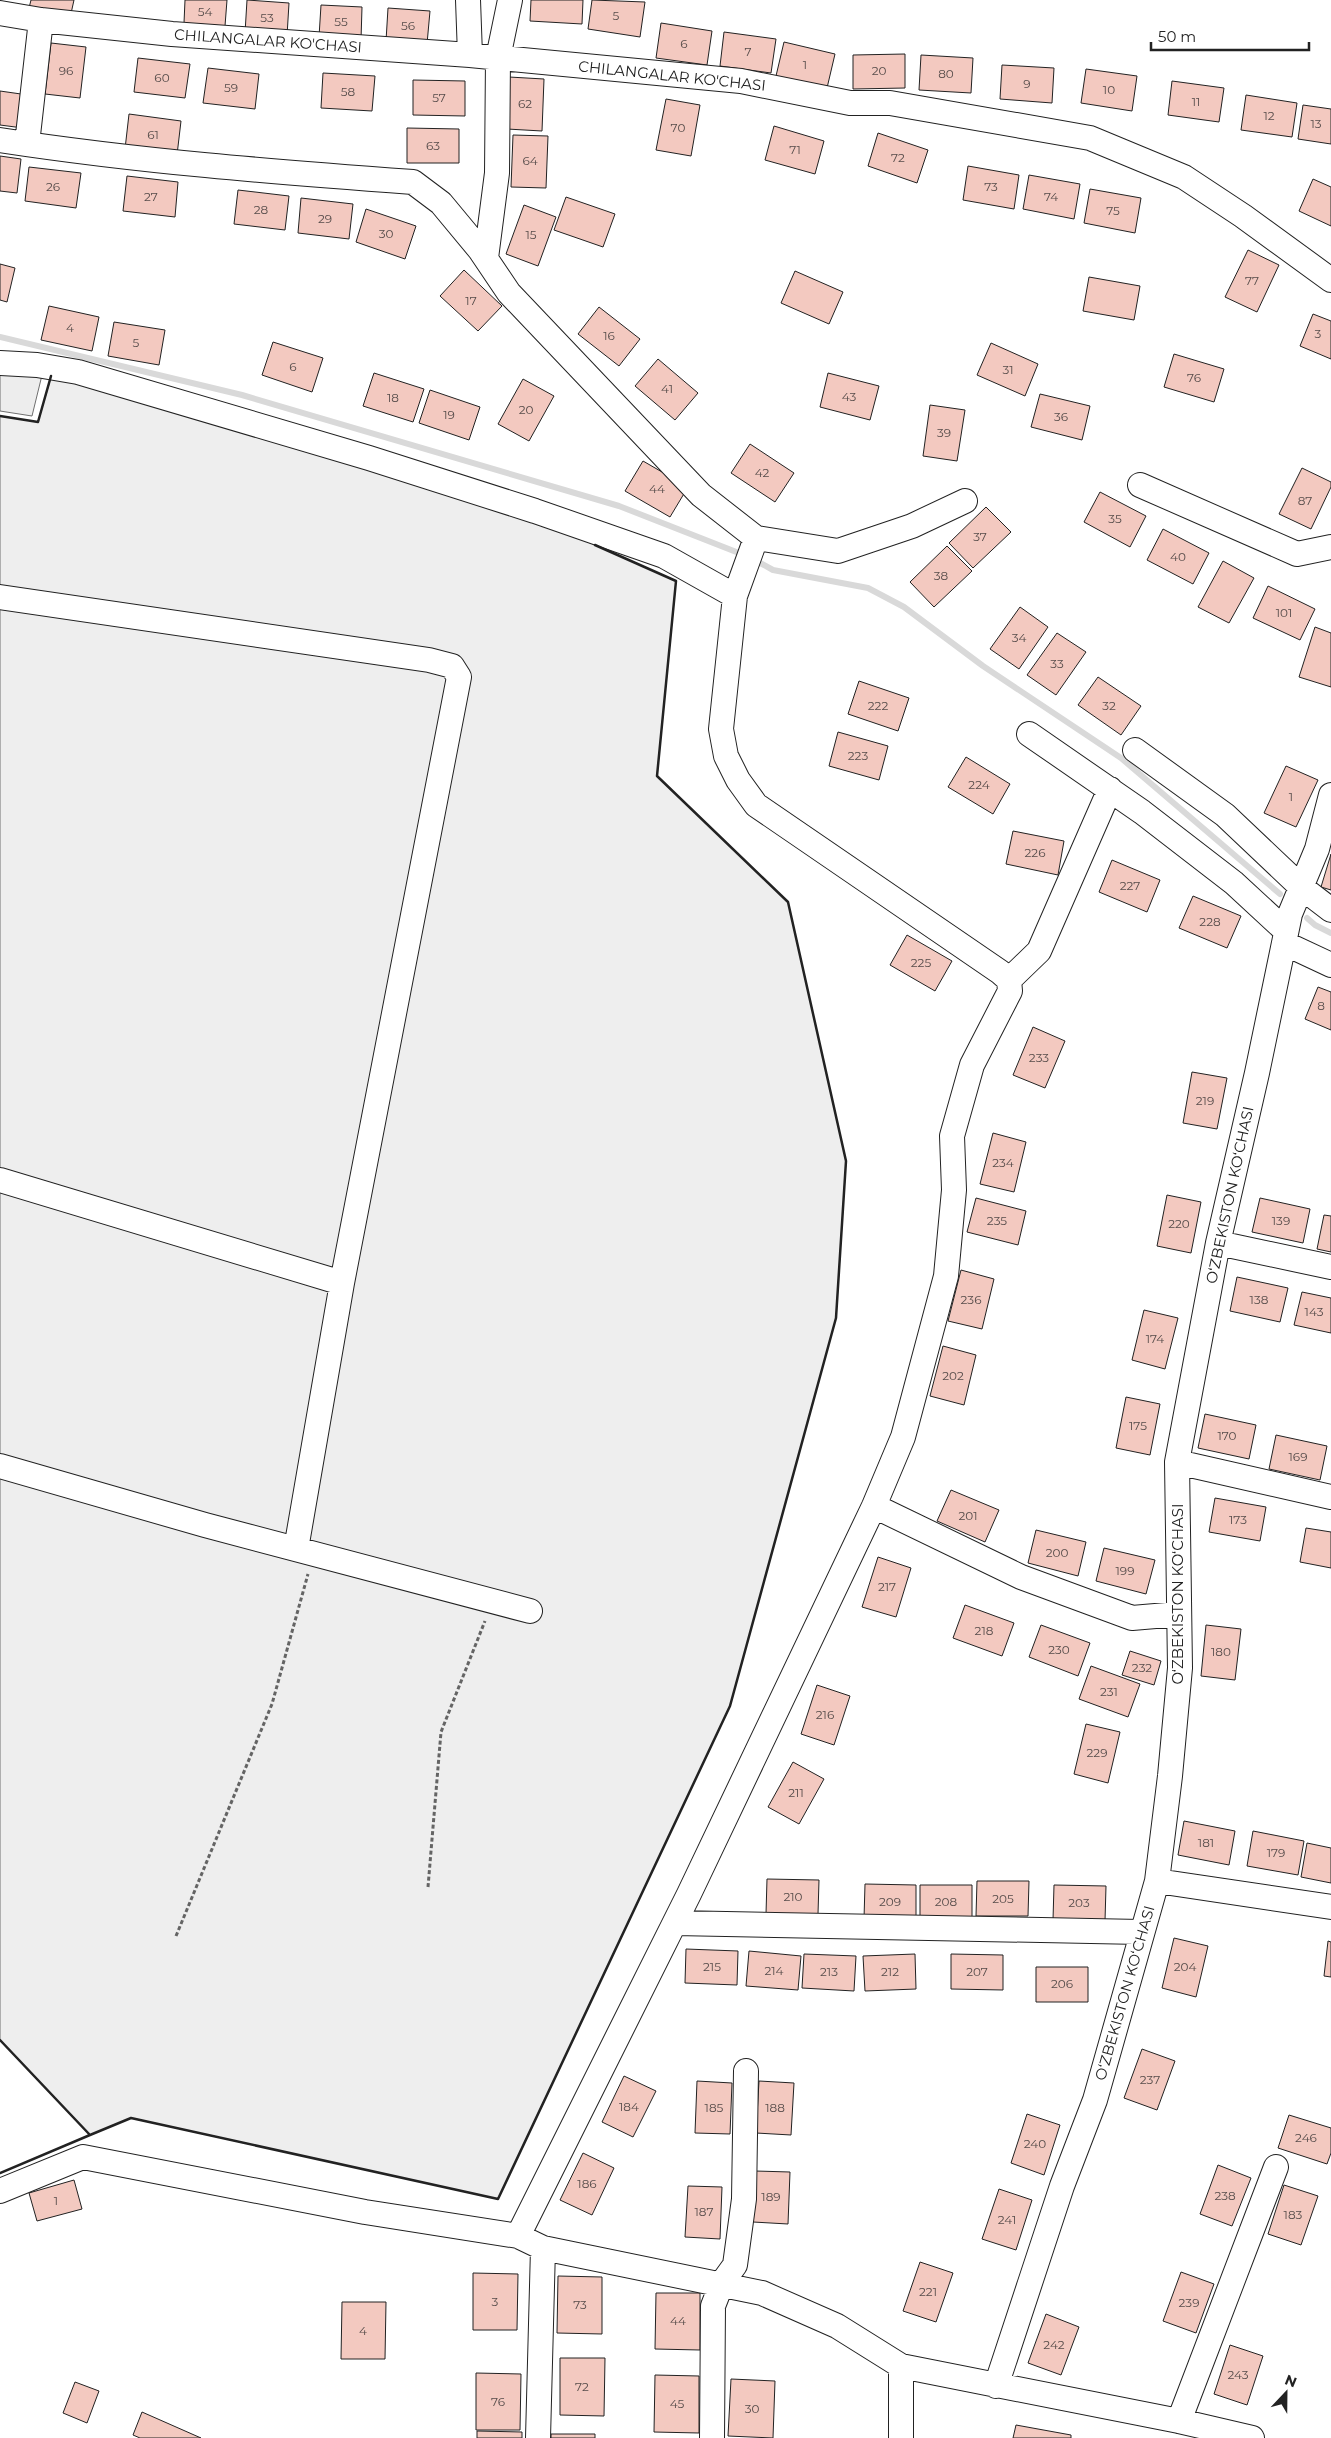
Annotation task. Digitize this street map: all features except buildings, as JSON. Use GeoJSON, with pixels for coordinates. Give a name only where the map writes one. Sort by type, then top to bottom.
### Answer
{"type":"FeatureCollection","features":[{"type":"Feature","properties":{"kind":"street"},"geometry":{"type":"LineString","coordinates":[[468,0],[470,55]]}},
{"type":"Feature","properties":{"kind":"street"},"geometry":{"type":"LineString","coordinates":[[486,258],[497,173],[498,58],[510,0]]}},
{"type":"Feature","properties":{"kind":"street","name":"CHILANGALAR KO'CHASI"},"geometry":{"type":"LineString","coordinates":[[0,12],[42,20],[172,34],[470,55],[741,81],[850,103],[890,103],[1090,138],[1184,177],[1243,216],[1331,280]]}},
{"type":"Feature","properties":{"kind":"street"},"geometry":{"type":"LineString","coordinates":[[27,144],[42,20]]}},
{"type":"Feature","properties":{"kind":"street"},"geometry":{"type":"LineString","coordinates":[[0,140],[194,164],[413,182],[440,202],[486,258],[510,293],[701,495],[756,538],[838,551],[912,526],[965,501]]}},
{"type":"Feature","properties":{"kind":"street"},"geometry":{"type":"LineString","coordinates":[[0,363],[37,365],[78,372],[369,458],[535,511],[664,556],[735,596]]}},
{"type":"Feature","properties":{"kind":"street"},"geometry":{"type":"LineString","coordinates":[[1140,485],[1297,554],[1331,548]]}},
{"type":"Feature","properties":{"kind":"street"},"geometry":{"type":"LineString","coordinates":[[518,2236],[675,1923],[874,1506],[903,1437],[946,1276],[954,1190],[952,1136],[972,1064],[1010,991],[1009,980],[1000,972],[756,805],[738,780],[726,756],[721,729],[735,596],[756,538]]}},
{"type":"Feature","properties":{"kind":"street"},"geometry":{"type":"LineString","coordinates":[[0,597],[429,660],[452,666],[459,678],[342,1283],[304,1552]]}},
{"type":"Feature","properties":{"kind":"street"},"geometry":{"type":"LineString","coordinates":[[1029,734],[1110,789],[1234,884],[1285,937],[1331,965]]}},
{"type":"Feature","properties":{"kind":"street"},"geometry":{"type":"LineString","coordinates":[[1135,750],[1225,815],[1301,887],[1331,910]]}},
{"type":"Feature","properties":{"kind":"street"},"geometry":{"type":"LineString","coordinates":[[1009,980],[1039,951],[1110,789]]}},
{"type":"Feature","properties":{"kind":"street","name":"O‘ZBEKISTON KO‘CHASI"},"geometry":{"type":"LineString","coordinates":[[996,2386],[1062,2186],[1095,2100],[1156,1881],[1170,1776],[1180,1668],[1177,1462],[1218,1243],[1257,1074],[1290,914],[1317,848],[1331,795]]}},
{"type":"Feature","properties":{"kind":"street"},"geometry":{"type":"LineString","coordinates":[[0,1180],[342,1283]]}},
{"type":"Feature","properties":{"kind":"street"},"geometry":{"type":"LineString","coordinates":[[1218,1243],[1331,1267]]}},
{"type":"Feature","properties":{"kind":"street"},"geometry":{"type":"LineString","coordinates":[[1177,1462],[1331,1498]]}},
{"type":"Feature","properties":{"kind":"street"},"geometry":{"type":"LineString","coordinates":[[0,1466],[304,1552],[530,1611]]}},
{"type":"Feature","properties":{"kind":"street"},"geometry":{"type":"LineString","coordinates":[[874,1506],[1021,1577],[1132,1618],[1179,1614]]}},
{"type":"Feature","properties":{"kind":"street"},"geometry":{"type":"LineString","coordinates":[[1156,1881],[1331,1907]]}},
{"type":"Feature","properties":{"kind":"street"},"geometry":{"type":"LineString","coordinates":[[675,1923],[1142,1932]]}},
{"type":"Feature","properties":{"kind":"street"},"geometry":{"type":"LineString","coordinates":[[712,2438],[713,2306],[722,2284],[735,2265],[744,2198],[746,2071]]}},
{"type":"Feature","properties":{"kind":"street"},"geometry":{"type":"LineString","coordinates":[[0,2191],[83,2157],[365,2212],[518,2236],[543,2248],[722,2284],[762,2294],[838,2326],[901,2366],[1170,2426],[1252,2438]]}},
{"type":"Feature","properties":{"kind":"street"},"geometry":{"type":"LineString","coordinates":[[1170,2426],[1276,2167]]}},
{"type":"Feature","properties":{"kind":"street"},"geometry":{"type":"LineString","coordinates":[[538,2438],[543,2248]]}},
{"type":"Feature","properties":{"kind":"street"},"geometry":{"type":"LineString","coordinates":[[901,2366],[902,2438]]}},
{"type":"Feature","properties":{"kind":"path"},"geometry":{"type":"LineString","coordinates":[[176,1936],[272,1704],[304,1552]]}},
{"type":"Feature","properties":{"kind":"path"},"geometry":{"type":"LineString","coordinates":[[428,1887],[441,1732],[492,1601]]}},
{"type":"Feature","properties":{"kind":"shaded area"},"geometry":{"type":"Polygon","coordinates":[[[0,362],[43,371],[32,416],[0,411],[0,362]]]}},
{"type":"Feature","properties":{"kind":"shaded area"},"geometry":{"type":"Polygon","coordinates":[[[52,374],[534,518],[676,581],[657,776],[788,902],[846,1161],[836,1318],[730,1706],[498,2199],[131,2118],[90,2135],[0,2040],[0,416],[38,422],[52,374]]]}},
{"type":"Feature","properties":{"kind":"waterway"},"geometry":{"type":"LineString","coordinates":[[0,337],[242,395],[619,506],[744,555]]}},
{"type":"Feature","properties":{"kind":"waterway"},"geometry":{"type":"LineString","coordinates":[[753,559],[773,570],[868,588],[904,607],[983,666],[1121,758],[1280,894]]}},
{"type":"Feature","properties":{"kind":"waterway"},"geometry":{"type":"LineString","coordinates":[[1307,918],[1315,925],[1331,933]]}},
{"type":"Feature","properties":{"kind":"wall"},"geometry":{"type":"LineString","coordinates":[[0,416],[38,422],[51,376]]}},
{"type":"Feature","properties":{"kind":"wall"},"geometry":{"type":"LineString","coordinates":[[0,2040],[90,2135],[131,2118],[498,2199],[730,1706],[836,1318],[846,1161],[788,902],[657,776],[676,581],[595,545]]}},
{"type":"Feature","properties":{"kind":"wall"},"geometry":{"type":"LineString","coordinates":[[0,2173],[90,2135]]}}]}
